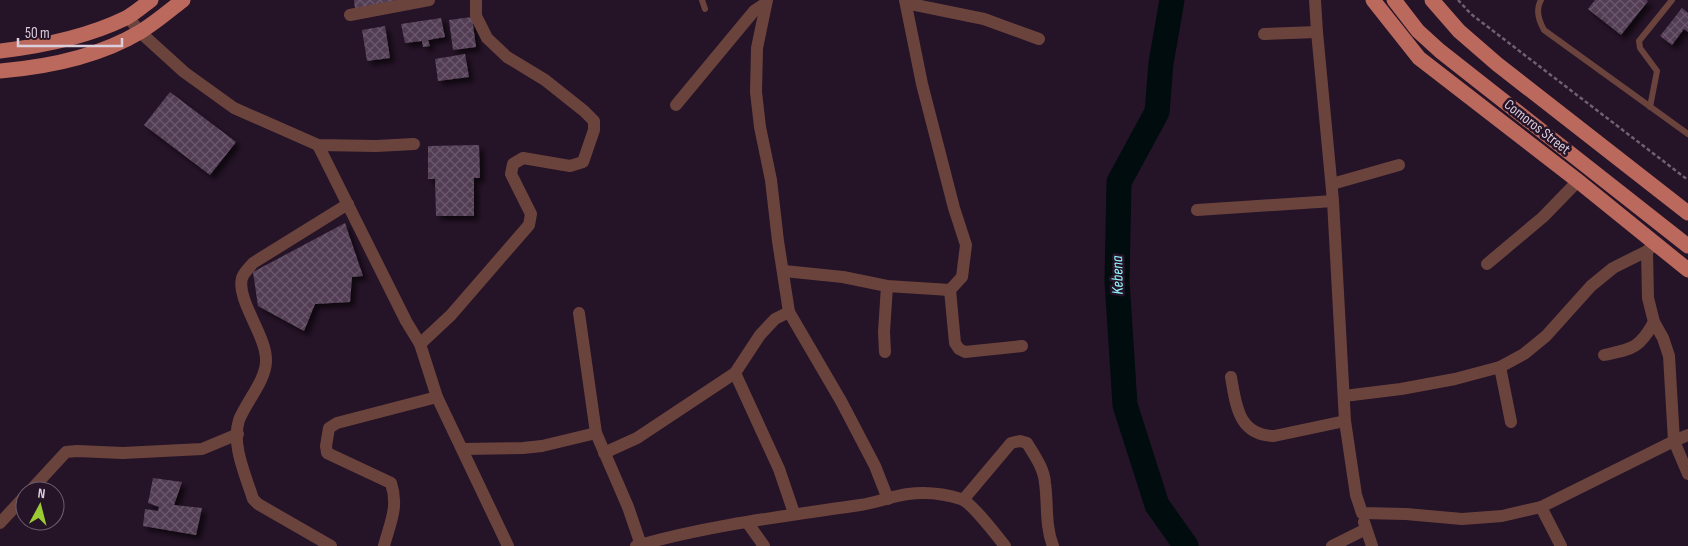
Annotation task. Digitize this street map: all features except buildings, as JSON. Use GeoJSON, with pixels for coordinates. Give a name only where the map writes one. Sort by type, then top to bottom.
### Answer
{"type":"FeatureCollection","features":[{"type":"Feature","properties":{"kind":"main road"},"geometry":{"type":"LineString","coordinates":[[0,51],[29,48],[97,30],[128,17],[151,0]]}},
{"type":"Feature","properties":{"kind":"main road"},"geometry":{"type":"LineString","coordinates":[[0,71],[29,69],[71,60],[114,45],[140,32],[183,0]]}},
{"type":"Feature","properties":{"kind":"main road"},"geometry":{"type":"LineString","coordinates":[[1373,0],[1419,58],[1578,181],[1651,247],[1688,270]]}},
{"type":"Feature","properties":{"kind":"main road","name":"Comoros Street"},"geometry":{"type":"LineString","coordinates":[[1394,0],[1418,31],[1440,51],[1688,246]]}},
{"type":"Feature","properties":{"kind":"main road","name":"Comoros Street"},"geometry":{"type":"LineString","coordinates":[[1432,0],[1459,31],[1497,64],[1688,213]]}},
{"type":"Feature","properties":{"kind":"street"},"geometry":{"type":"LineString","coordinates":[[350,15],[429,0]]}},
{"type":"Feature","properties":{"kind":"street"},"geometry":{"type":"LineString","coordinates":[[420,344],[451,315],[529,225],[531,214],[511,174],[513,164],[523,158],[570,166],[583,162],[594,130],[594,121],[584,111],[545,80],[507,57],[487,38],[476,16],[476,0]]}},
{"type":"Feature","properties":{"kind":"street"},"geometry":{"type":"LineString","coordinates":[[1315,0],[1332,184],[1345,421],[1356,496],[1372,546]]}},
{"type":"Feature","properties":{"kind":"street"},"geometry":{"type":"LineString","coordinates":[[676,105],[754,11],[767,2]]}},
{"type":"Feature","properties":{"kind":"street"},"geometry":{"type":"LineString","coordinates":[[767,2],[757,48],[756,92],[760,127],[771,180],[789,312],[841,401],[875,466],[888,499]]}},
{"type":"Feature","properties":{"kind":"street"},"geometry":{"type":"LineString","coordinates":[[1022,346],[965,352],[959,349],[955,343],[950,290],[962,277],[966,245],[954,208],[922,84],[906,2],[984,19],[1039,39]]}},
{"type":"Feature","properties":{"kind":"street"},"geometry":{"type":"LineString","coordinates":[[128,17],[140,32],[184,72],[234,108],[318,145],[376,146],[414,144]]}},
{"type":"Feature","properties":{"kind":"street"},"geometry":{"type":"LineString","coordinates":[[1264,34],[1317,32]]}},
{"type":"Feature","properties":{"kind":"street"},"geometry":{"type":"LineString","coordinates":[[318,145],[406,320],[420,344],[437,397],[508,546]]}},
{"type":"Feature","properties":{"kind":"street"},"geometry":{"type":"LineString","coordinates":[[1332,184],[1399,165]]}},
{"type":"Feature","properties":{"kind":"street"},"geometry":{"type":"LineString","coordinates":[[1487,264],[1543,217],[1578,181]]}},
{"type":"Feature","properties":{"kind":"street"},"geometry":{"type":"LineString","coordinates":[[1197,210],[1333,201]]}},
{"type":"Feature","properties":{"kind":"street"},"geometry":{"type":"LineString","coordinates":[[331,546],[258,504],[253,499],[237,444],[239,422],[263,373],[266,362],[265,350],[241,289],[242,276],[254,263],[348,204]]}},
{"type":"Feature","properties":{"kind":"street"},"geometry":{"type":"LineString","coordinates":[[1651,247],[1648,298],[1654,322],[1663,338],[1669,356],[1674,441],[1688,474]]}},
{"type":"Feature","properties":{"kind":"street"},"geometry":{"type":"LineString","coordinates":[[1344,396],[1401,390],[1500,367],[1524,354],[1546,336],[1591,286],[1613,268],[1651,247]]}},
{"type":"Feature","properties":{"kind":"street"},"geometry":{"type":"LineString","coordinates":[[784,271],[843,277],[887,286],[950,290]]}},
{"type":"Feature","properties":{"kind":"street"},"geometry":{"type":"LineString","coordinates":[[885,352],[884,332],[887,286]]}},
{"type":"Feature","properties":{"kind":"street"},"geometry":{"type":"LineString","coordinates":[[604,453],[637,438],[735,373],[760,335],[775,320],[789,312]]}},
{"type":"Feature","properties":{"kind":"street"},"geometry":{"type":"LineString","coordinates":[[579,313],[596,432],[628,507],[639,545],[794,513],[862,505],[907,494],[929,494],[963,500],[988,524],[1005,546]]}},
{"type":"Feature","properties":{"kind":"street"},"geometry":{"type":"LineString","coordinates":[[1604,355],[1629,350],[1639,344],[1645,339],[1654,322]]}},
{"type":"Feature","properties":{"kind":"street"},"geometry":{"type":"LineString","coordinates":[[1500,367],[1511,422]]}},
{"type":"Feature","properties":{"kind":"street"},"geometry":{"type":"LineString","coordinates":[[735,373],[779,469],[794,513]]}},
{"type":"Feature","properties":{"kind":"street"},"geometry":{"type":"LineString","coordinates":[[1231,377],[1237,409],[1246,425],[1253,431],[1274,436],[1345,421]]}},
{"type":"Feature","properties":{"kind":"street"},"geometry":{"type":"LineString","coordinates":[[384,546],[395,506],[395,495],[391,483],[328,453],[326,446],[329,428],[337,423],[437,397]]}},
{"type":"Feature","properties":{"kind":"street"},"geometry":{"type":"LineString","coordinates":[[462,449],[542,446],[596,432]]}},
{"type":"Feature","properties":{"kind":"street"},"geometry":{"type":"LineString","coordinates":[[39,481],[66,452],[123,453],[202,448],[238,434]]}},
{"type":"Feature","properties":{"kind":"street"},"geometry":{"type":"LineString","coordinates":[[1362,513],[1406,514],[1462,519],[1502,516],[1541,507],[1688,435]]}},
{"type":"Feature","properties":{"kind":"street"},"geometry":{"type":"LineString","coordinates":[[963,500],[1011,442],[1020,441],[1027,443],[1042,470],[1045,481],[1048,524],[1053,546]]}},
{"type":"Feature","properties":{"kind":"street"},"geometry":{"type":"LineString","coordinates":[[0,523],[15,507]]}},
{"type":"Feature","properties":{"kind":"street"},"geometry":{"type":"LineString","coordinates":[[1541,507],[1561,546]]}},
{"type":"Feature","properties":{"kind":"street"},"geometry":{"type":"LineString","coordinates":[[748,522],[764,546]]}},
{"type":"Feature","properties":{"kind":"street"},"geometry":{"type":"LineString","coordinates":[[1332,546],[1366,529]]}},
{"type":"Feature","properties":{"kind":"lane"},"geometry":{"type":"LineString","coordinates":[[702,0],[705,9]]}},
{"type":"Feature","properties":{"kind":"lane"},"geometry":{"type":"LineString","coordinates":[[1541,0],[1538,4],[1538,20],[1544,30],[1688,134]]}},
{"type":"Feature","properties":{"kind":"lane"},"geometry":{"type":"LineString","coordinates":[[1650,107],[1657,71],[1640,48],[1638,41],[1672,0]]}},
{"type":"Feature","properties":{"kind":"path"},"geometry":{"type":"LineString","coordinates":[[1458,0],[1471,14],[1688,180]]}},
{"type":"Feature","properties":{"kind":"waterway","name":"Kebena"},"geometry":{"type":"LineString","coordinates":[[1172,0],[1161,63],[1157,112],[1119,182],[1117,281],[1125,405],[1157,505],[1186,546]]}}]}
